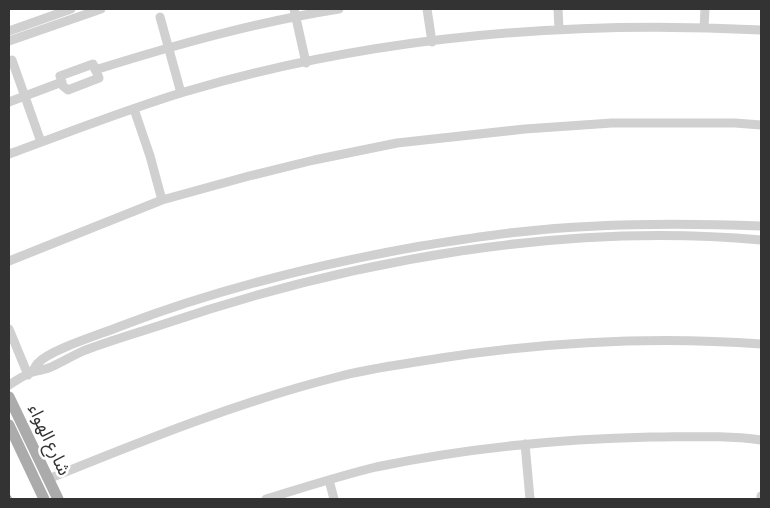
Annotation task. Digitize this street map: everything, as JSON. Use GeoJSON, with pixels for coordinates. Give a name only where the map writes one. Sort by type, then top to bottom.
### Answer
{"type":"FeatureCollection","features":[{"type":"Feature","properties":{"kind":"main road","name":"شارع الهواء"},"geometry":{"type":"LineString","coordinates":[[9,397],[58,499]]}},
{"type":"Feature","properties":{"kind":"main road","name":"شارع الهواء"},"geometry":{"type":"LineString","coordinates":[[9,425],[44,499]]}},
{"type":"Feature","properties":{"kind":"street"},"geometry":{"type":"LineString","coordinates":[[9,41],[27,29],[72,9]]}},
{"type":"Feature","properties":{"kind":"street"},"geometry":{"type":"LineString","coordinates":[[9,31],[27,29],[101,9]]}},
{"type":"Feature","properties":{"kind":"street"},"geometry":{"type":"LineString","coordinates":[[95,70],[295,12],[339,9]]}},
{"type":"Feature","properties":{"kind":"street"},"geometry":{"type":"LineString","coordinates":[[427,9],[432,42]]}},
{"type":"Feature","properties":{"kind":"street"},"geometry":{"type":"LineString","coordinates":[[558,9],[559,29]]}},
{"type":"Feature","properties":{"kind":"street"},"geometry":{"type":"LineString","coordinates":[[704,28],[706,9]]}},
{"type":"Feature","properties":{"kind":"street"},"geometry":{"type":"LineString","coordinates":[[295,12],[306,63]]}},
{"type":"Feature","properties":{"kind":"street"},"geometry":{"type":"LineString","coordinates":[[160,17],[182,93]]}},
{"type":"Feature","properties":{"kind":"street"},"geometry":{"type":"LineString","coordinates":[[9,154],[182,93],[306,63],[379,49],[559,29],[704,28],[761,30]]}},
{"type":"Feature","properties":{"kind":"street"},"geometry":{"type":"LineString","coordinates":[[12,60],[41,142]]}},
{"type":"Feature","properties":{"kind":"street"},"geometry":{"type":"LineString","coordinates":[[93,64],[98,78],[68,90],[62,82],[60,76],[93,64]]}},
{"type":"Feature","properties":{"kind":"street"},"geometry":{"type":"LineString","coordinates":[[9,102],[62,82]]}},
{"type":"Feature","properties":{"kind":"street"},"geometry":{"type":"LineString","coordinates":[[134,109],[162,200]]}},
{"type":"Feature","properties":{"kind":"street"},"geometry":{"type":"LineString","coordinates":[[9,261],[162,200],[314,160],[397,143],[574,125],[650,122],[761,125]]}},
{"type":"Feature","properties":{"kind":"street"},"geometry":{"type":"LineString","coordinates":[[30,373],[44,358],[69,346],[137,320],[280,275],[369,255],[518,232],[593,227],[699,224],[761,226]]}},
{"type":"Feature","properties":{"kind":"street"},"geometry":{"type":"LineString","coordinates":[[9,385],[30,373],[52,367],[82,352],[222,304],[284,287],[371,267],[519,244],[594,238],[699,236],[761,240]]}},
{"type":"Feature","properties":{"kind":"street"},"geometry":{"type":"LineString","coordinates":[[9,329],[30,373]]}},
{"type":"Feature","properties":{"kind":"street"},"geometry":{"type":"LineString","coordinates":[[48,479],[207,417],[338,377],[374,370],[495,350],[578,343],[715,341],[761,344]]}},
{"type":"Feature","properties":{"kind":"street"},"geometry":{"type":"LineString","coordinates":[[266,499],[374,468],[422,458],[549,441],[713,437],[761,440]]}},
{"type":"Feature","properties":{"kind":"street"},"geometry":{"type":"LineString","coordinates":[[525,444],[530,499]]}},
{"type":"Feature","properties":{"kind":"street"},"geometry":{"type":"LineString","coordinates":[[329,480],[334,499]]}}]}
